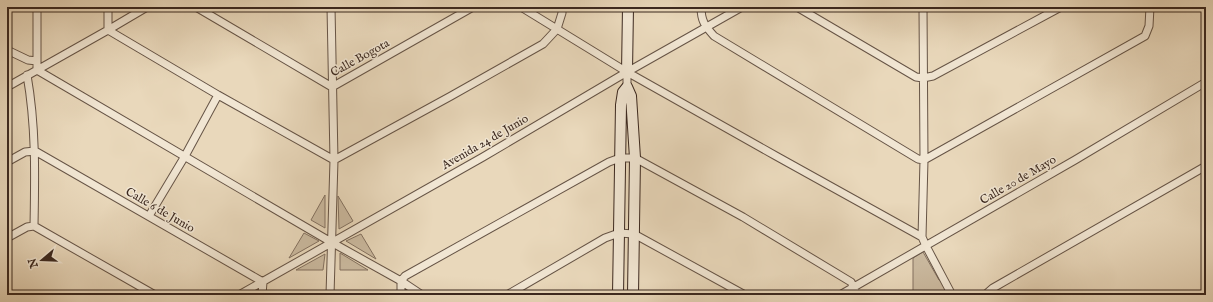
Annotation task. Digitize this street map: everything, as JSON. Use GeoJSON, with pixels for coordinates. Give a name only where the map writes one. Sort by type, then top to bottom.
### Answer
{"type":"FeatureCollection","features":[{"type":"Feature","properties":{"kind":"street"},"geometry":{"type":"LineString","coordinates":[[37,7],[37,70]]}},
{"type":"Feature","properties":{"kind":"street"},"geometry":{"type":"LineString","coordinates":[[108,7],[108,30]]}},
{"type":"Feature","properties":{"kind":"street"},"geometry":{"type":"LineString","coordinates":[[7,86],[147,7]]}},
{"type":"Feature","properties":{"kind":"street","name":"Calle Bogota"},"geometry":{"type":"LineString","coordinates":[[196,7],[332,86],[473,7]]}},
{"type":"Feature","properties":{"kind":"street"},"geometry":{"type":"LineString","coordinates":[[330,295],[334,160],[331,7]]}},
{"type":"Feature","properties":{"kind":"street"},"geometry":{"type":"LineString","coordinates":[[521,7],[627,72],[922,237]]}},
{"type":"Feature","properties":{"kind":"street"},"geometry":{"type":"LineString","coordinates":[[334,160],[543,44],[557,29],[562,13],[562,7]]}},
{"type":"Feature","properties":{"kind":"street"},"geometry":{"type":"LineString","coordinates":[[628,7],[627,87],[631,96],[635,158],[633,295]]}},
{"type":"Feature","properties":{"kind":"street"},"geometry":{"type":"LineString","coordinates":[[701,7],[701,15],[705,27],[714,36],[918,160],[924,160],[1145,36],[1149,26],[1150,7]]}},
{"type":"Feature","properties":{"kind":"street","name":"Avenida 24 de Junio"},"geometry":{"type":"LineString","coordinates":[[239,295],[483,157],[627,72],[742,7]]}},
{"type":"Feature","properties":{"kind":"street"},"geometry":{"type":"LineString","coordinates":[[797,7],[916,76],[923,78],[933,76],[1061,7]]}},
{"type":"Feature","properties":{"kind":"street"},"geometry":{"type":"LineString","coordinates":[[923,7],[924,160],[922,237],[952,295]]}},
{"type":"Feature","properties":{"kind":"street"},"geometry":{"type":"LineString","coordinates":[[108,30],[218,95],[334,160]]}},
{"type":"Feature","properties":{"kind":"street"},"geometry":{"type":"LineString","coordinates":[[7,50],[28,60],[37,61]]}},
{"type":"Feature","properties":{"kind":"street"},"geometry":{"type":"LineString","coordinates":[[37,70],[331,242],[401,281],[422,295]]}},
{"type":"Feature","properties":{"kind":"street"},"geometry":{"type":"LineString","coordinates":[[27,75],[31,93],[35,151],[34,226]]}},
{"type":"Feature","properties":{"kind":"street","name":"Calle 20 de Mayo"},"geometry":{"type":"LineString","coordinates":[[840,295],[1075,160],[1206,82]]}},
{"type":"Feature","properties":{"kind":"street"},"geometry":{"type":"LineString","coordinates":[[618,295],[621,105],[623,92],[627,87]]}},
{"type":"Feature","properties":{"kind":"street"},"geometry":{"type":"LineString","coordinates":[[149,216],[185,156],[218,95]]}},
{"type":"Feature","properties":{"kind":"street"},"geometry":{"type":"LineString","coordinates":[[7,162],[25,152],[35,151]]}},
{"type":"Feature","properties":{"kind":"street","name":"Calle 6 de Junio"},"geometry":{"type":"LineString","coordinates":[[35,151],[262,282]]}},
{"type":"Feature","properties":{"kind":"street"},"geometry":{"type":"LineString","coordinates":[[401,295],[401,281],[406,276],[609,162],[620,158],[635,158],[743,217],[851,282],[857,295]]}},
{"type":"Feature","properties":{"kind":"street"},"geometry":{"type":"LineString","coordinates":[[985,295],[993,288],[1206,166]]}},
{"type":"Feature","properties":{"kind":"street"},"geometry":{"type":"LineString","coordinates":[[7,238],[28,227],[34,226],[155,295]]}},
{"type":"Feature","properties":{"kind":"street"},"geometry":{"type":"LineString","coordinates":[[507,295],[605,238],[619,233],[634,234],[745,295]]}},
{"type":"Feature","properties":{"kind":"street"},"geometry":{"type":"LineString","coordinates":[[262,282],[262,295]]}},
{"type":"Feature","properties":{"kind":"shaded area"},"geometry":{"type":"Polygon","coordinates":[[[325,195],[325,228],[311,220],[325,195]]]}},
{"type":"Feature","properties":{"kind":"shaded area"},"geometry":{"type":"Polygon","coordinates":[[[338,196],[353,221],[339,229],[338,196]]]}},
{"type":"Feature","properties":{"kind":"shaded area"},"geometry":{"type":"Polygon","coordinates":[[[304,233],[319,241],[289,258],[304,233]]]}},
{"type":"Feature","properties":{"kind":"shaded area"},"geometry":{"type":"Polygon","coordinates":[[[361,234],[376,259],[346,241],[361,234]]]}},
{"type":"Feature","properties":{"kind":"shaded area"},"geometry":{"type":"Polygon","coordinates":[[[923,252],[939,280],[945,280],[945,290],[947,295],[913,295],[913,258],[923,252]]]}},
{"type":"Feature","properties":{"kind":"shaded area"},"geometry":{"type":"Polygon","coordinates":[[[340,253],[368,270],[340,270],[340,253]]]}},
{"type":"Feature","properties":{"kind":"shaded area"},"geometry":{"type":"Polygon","coordinates":[[[325,254],[323,270],[296,270],[325,254]]]}}]}
